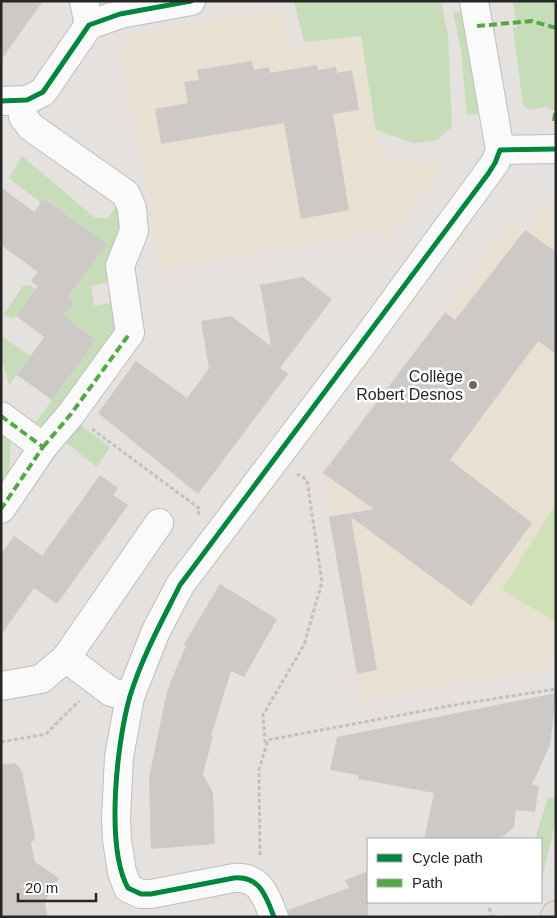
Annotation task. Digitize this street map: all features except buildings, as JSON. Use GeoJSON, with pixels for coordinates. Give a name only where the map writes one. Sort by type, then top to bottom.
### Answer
{"type":"FeatureCollection","features":[{"type":"Feature","properties":{"kind":"street"},"geometry":{"type":"LineString","coordinates":[[12,101],[32,99],[43,92],[87,13],[120,14],[191,1]]}},
{"type":"Feature","properties":{"kind":"street"},"geometry":{"type":"LineString","coordinates":[[274,917],[262,890],[255,881],[248,879],[234,878],[151,894],[140,894],[128,888],[120,863],[116,818],[119,757],[130,697],[155,633],[180,585],[445,234],[495,163],[500,150],[474,1]]}},
{"type":"Feature","properties":{"kind":"street"},"geometry":{"type":"LineString","coordinates":[[1,510],[43,448],[71,414],[130,333],[120,266],[134,231],[132,208],[128,197],[31,127],[12,101]]}},
{"type":"Feature","properties":{"kind":"street"},"geometry":{"type":"LineString","coordinates":[[500,150],[556,149]]}},
{"type":"Feature","properties":{"kind":"street"},"geometry":{"type":"LineString","coordinates":[[1,416],[43,448]]}},
{"type":"Feature","properties":{"kind":"street"},"geometry":{"type":"LineString","coordinates":[[1,686],[42,678],[66,658],[159,524]]}},
{"type":"Feature","properties":{"kind":"street"},"geometry":{"type":"LineString","coordinates":[[66,658],[111,692],[130,697]]}},
{"type":"Feature","properties":{"kind":"path"},"geometry":{"type":"LineString","coordinates":[[71,414],[200,509],[197,514]]}},
{"type":"Feature","properties":{"kind":"path"},"geometry":{"type":"LineString","coordinates":[[260,856],[259,770],[265,744],[263,715],[304,645],[322,582],[306,480],[294,472]]}},
{"type":"Feature","properties":{"kind":"path"},"geometry":{"type":"LineString","coordinates":[[265,744],[273,738],[556,689]]}},
{"type":"Feature","properties":{"kind":"path"},"geometry":{"type":"LineString","coordinates":[[1,742],[46,734],[73,706],[80,701],[85,703]]}},
{"type":"Feature","properties":{"kind":"path"},"geometry":{"type":"LineString","coordinates":[[489,908],[492,917]]}},
{"type":"Feature","properties":{"kind":"shaded area"},"geometry":{"type":"Polygon","coordinates":[[[282,9],[288,46],[361,35],[380,153],[413,165],[439,160],[439,173],[387,243],[373,232],[160,270],[120,44],[129,35],[282,9]]]}},
{"type":"Feature","properties":{"kind":"shaded area","name":"Collège Robert Desnos"},"geometry":{"type":"Polygon","coordinates":[[[556,192],[556,654],[548,667],[361,701],[322,474],[445,312],[508,223],[522,234],[525,230],[528,231],[556,192]]]}},
{"type":"Feature","properties":{"kind":"green space"},"geometry":{"type":"Polygon","coordinates":[[[294,1],[441,1],[448,36],[452,127],[437,140],[414,143],[376,130],[361,36],[304,42],[294,1]]]}},
{"type":"Feature","properties":{"kind":"green space"},"geometry":{"type":"Polygon","coordinates":[[[513,1],[556,1],[556,112],[546,107],[531,110],[523,106],[513,28],[517,27],[513,1]]]}},
{"type":"Feature","properties":{"kind":"green space"},"geometry":{"type":"Polygon","coordinates":[[[462,11],[480,114],[467,115],[461,51],[453,12],[462,11]]]}},
{"type":"Feature","properties":{"kind":"green space"},"geometry":{"type":"Polygon","coordinates":[[[22,156],[95,218],[108,218],[119,203],[122,236],[110,282],[91,286],[94,306],[114,302],[122,331],[49,431],[36,422],[96,340],[74,323],[62,320],[74,302],[68,297],[107,244],[45,198],[41,203],[9,178],[22,156]]]}},
{"type":"Feature","properties":{"kind":"green space"},"geometry":{"type":"Polygon","coordinates":[[[30,285],[36,290],[16,316],[11,319],[4,314],[23,286],[30,285]]]}},
{"type":"Feature","properties":{"kind":"green space"},"geometry":{"type":"Polygon","coordinates":[[[1,336],[31,356],[9,385],[1,353],[1,336]]]}},
{"type":"Feature","properties":{"kind":"green space"},"geometry":{"type":"Polygon","coordinates":[[[75,421],[110,447],[97,467],[63,440],[75,421]]]}},
{"type":"Feature","properties":{"kind":"green space"},"geometry":{"type":"Polygon","coordinates":[[[1,430],[11,437],[9,477],[1,489],[1,430]]]}},
{"type":"Feature","properties":{"kind":"green space"},"geometry":{"type":"Polygon","coordinates":[[[556,503],[556,622],[502,590],[556,503]]]}},
{"type":"Feature","properties":{"kind":"green space"},"geometry":{"type":"Polygon","coordinates":[[[548,797],[556,798],[556,819],[542,880],[542,838],[535,838],[548,797]]]}},
{"type":"Feature","properties":{"kind":"tram line"},"geometry":{"type":"LineString","coordinates":[[542,899],[556,895]]}},
{"type":"Feature","properties":{"kind":"tram line"},"geometry":{"type":"LineString","coordinates":[[485,917],[527,903]]}},
{"type":"Feature","properties":{"kind":"tram line"},"geometry":{"type":"LineString","coordinates":[[529,917],[556,909]]}},
{"type":"Feature","properties":{"kind":"marked path"},"geometry":{"type":"LineString","coordinates":[[477,26],[532,21],[556,28]]}},
{"type":"Feature","properties":{"kind":"marked path"},"geometry":{"type":"LineString","coordinates":[[554,121],[556,108]]}},
{"type":"Feature","properties":{"kind":"marked path"},"geometry":{"type":"LineString","coordinates":[[43,447],[71,414],[130,333]]}},
{"type":"Feature","properties":{"kind":"marked path"},"geometry":{"type":"LineString","coordinates":[[1,416],[43,447],[1,509]]}},
{"type":"Feature","properties":{"kind":"cycle path"},"geometry":{"type":"LineString","coordinates":[[1,101],[27,100],[43,92],[89,25],[120,14],[191,1]]}},
{"type":"Feature","properties":{"kind":"cycle path"},"geometry":{"type":"LineString","coordinates":[[274,917],[261,889],[250,880],[243,878],[234,878],[151,894],[141,894],[128,888],[121,870],[117,847],[115,793],[125,715],[140,667],[180,585],[488,174],[500,150],[556,149]]}},
{"type":"Feature","properties":{"kind":"place","name":"Collège Robert Desnos"},"geometry":{"type":"Point","coordinates":[473,385]}}]}
